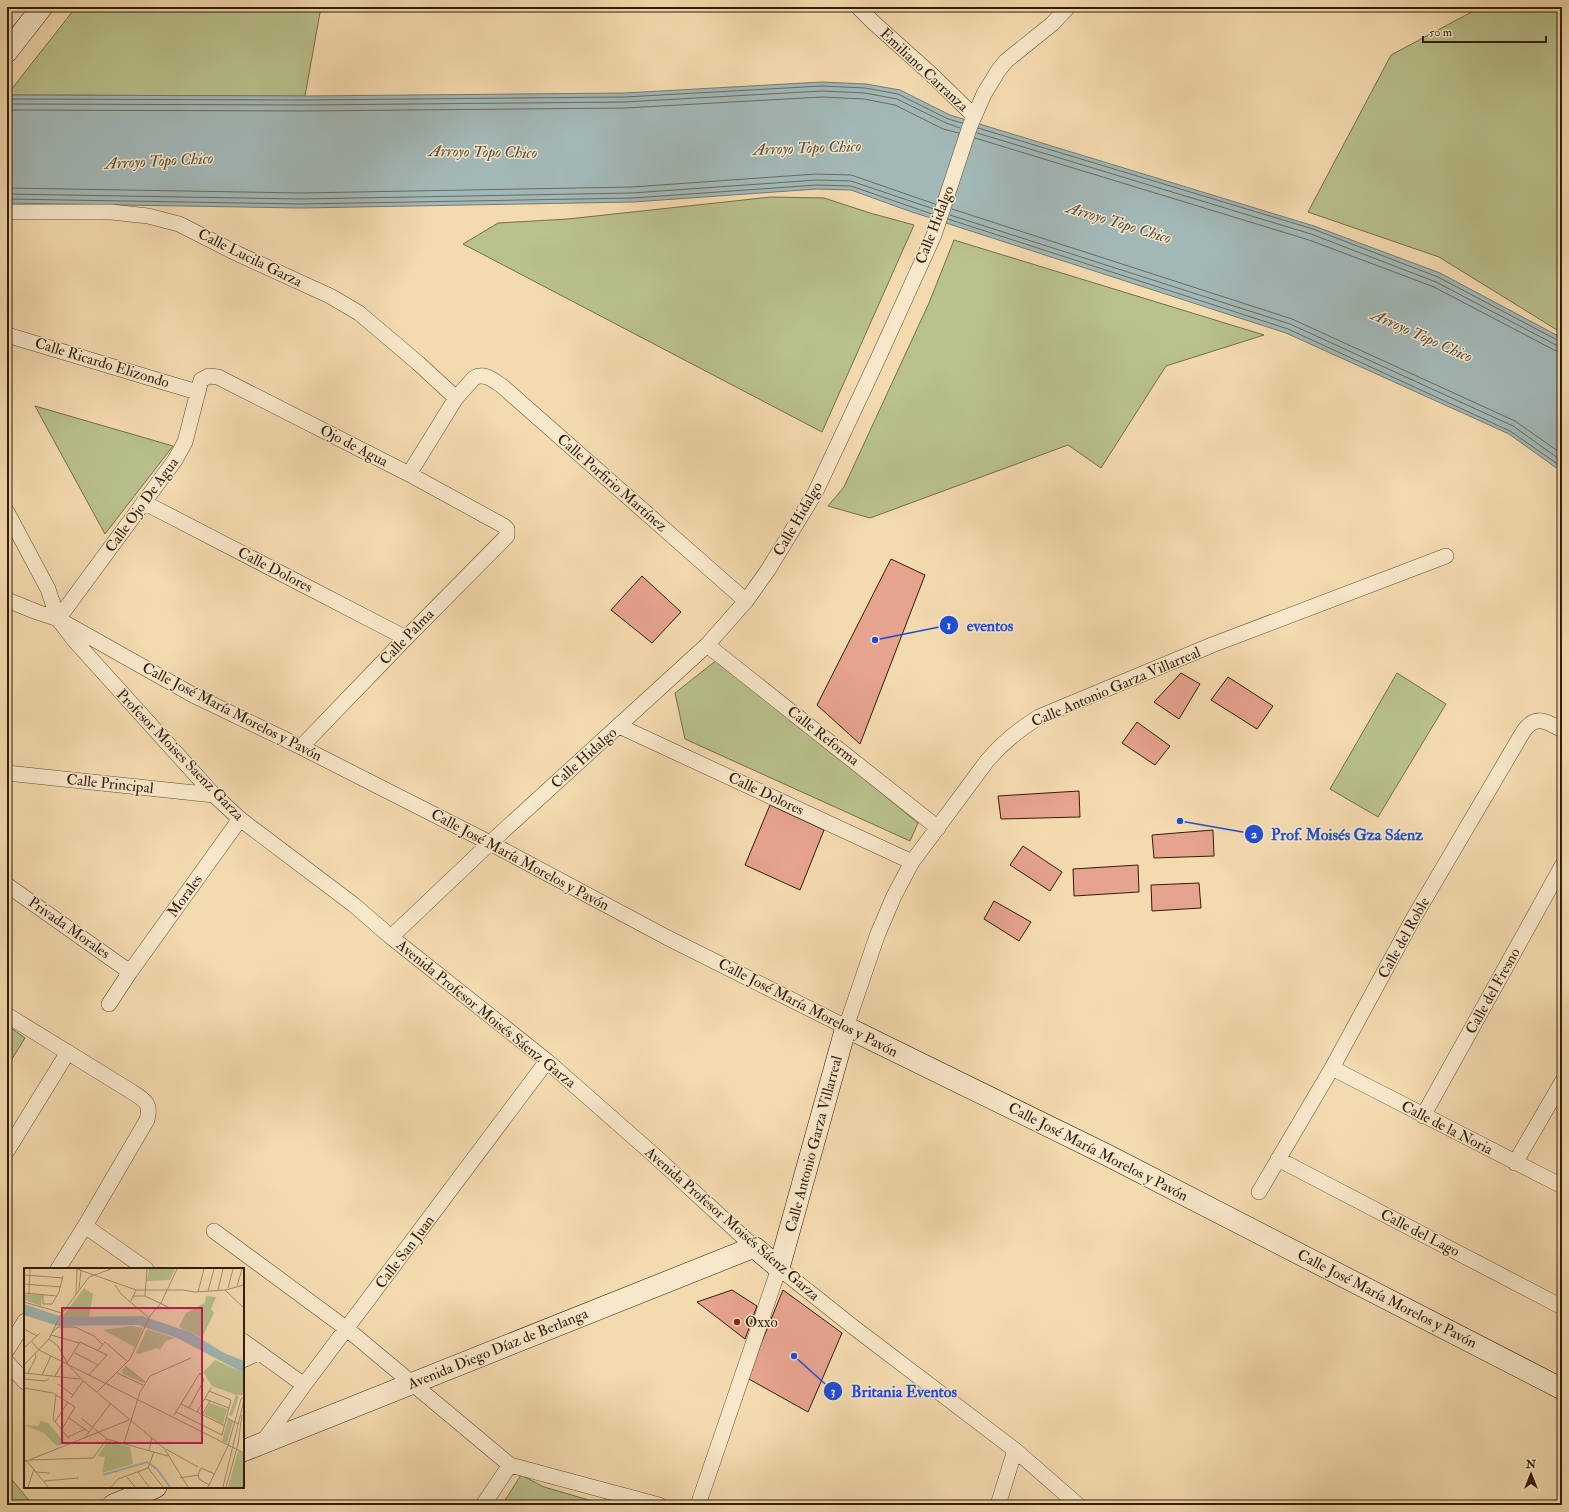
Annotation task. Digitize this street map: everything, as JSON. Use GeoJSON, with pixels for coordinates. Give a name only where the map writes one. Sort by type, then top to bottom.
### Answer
{"type":"FeatureCollection","features":[{"type":"Feature","properties":{"kind":"street"},"geometry":{"type":"LineString","coordinates":[[7,52],[42,7]]}},
{"type":"Feature","properties":{"kind":"street","name":"Emiliano Carranza"},"geometry":{"type":"LineString","coordinates":[[858,7],[931,74],[972,120]]}},
{"type":"Feature","properties":{"kind":"street","name":"Calle Hidalgo"},"geometry":{"type":"LineString","coordinates":[[391,937],[490,843],[707,645],[746,601],[768,570],[815,493],[934,235],[972,120],[984,94],[1006,61],[1052,24],[1068,7]]}},
{"type":"Feature","properties":{"kind":"street","name":"Calle Lucila Garza"},"geometry":{"type":"LineString","coordinates":[[7,212],[111,212],[148,216],[179,224],[236,253],[330,296],[359,313],[418,363],[456,398]]}},
{"type":"Feature","properties":{"kind":"street","name":"Calle Ricardo Elizondo"},"geometry":{"type":"LineString","coordinates":[[7,335],[199,386]]}},
{"type":"Feature","properties":{"kind":"street","name":"Ojo de Agua"},"geometry":{"type":"LineString","coordinates":[[199,386],[209,376],[218,377],[409,474],[504,526]]}},
{"type":"Feature","properties":{"kind":"street","name":"Calle Porfirio Martínez"},"geometry":{"type":"LineString","coordinates":[[456,398],[477,376],[486,376],[502,386],[746,601]]}},
{"type":"Feature","properties":{"kind":"street","name":"Calle Ojo De Agua"},"geometry":{"type":"LineString","coordinates":[[58,618],[176,460],[185,442],[199,386]]}},
{"type":"Feature","properties":{"kind":"street"},"geometry":{"type":"LineString","coordinates":[[409,474],[456,398]]}},
{"type":"Feature","properties":{"kind":"street","name":"Calle Dolores"},"geometry":{"type":"LineString","coordinates":[[145,503],[406,638]]}},
{"type":"Feature","properties":{"kind":"street","name":"Profesor Moises Saenz Garza"},"geometry":{"type":"LineString","coordinates":[[7,512],[48,589],[58,618],[83,651],[214,795],[240,819],[354,905],[391,937]]}},
{"type":"Feature","properties":{"kind":"street","name":"Calle Palma"},"geometry":{"type":"LineString","coordinates":[[301,747],[507,536],[507,529],[504,526]]}},
{"type":"Feature","properties":{"kind":"street","name":"Calle Antonio Garza Villarreal"},"geometry":{"type":"LineString","coordinates":[[698,1505],[780,1268],[846,1027],[877,936],[894,896],[912,862],[999,746],[1015,732],[1038,717],[1212,645],[1446,556]]}},
{"type":"Feature","properties":{"kind":"street","name":"Calle José María Morelos y Pavón"},"geometry":{"type":"LineString","coordinates":[[9,605],[58,618],[193,695],[301,747],[490,843],[668,938],[1107,1155],[1562,1389]]}},
{"type":"Feature","properties":{"kind":"street","name":"Calle Reforma"},"geometry":{"type":"LineString","coordinates":[[707,645],[938,828]]}},
{"type":"Feature","properties":{"kind":"street","name":"Calle del Roble"},"geometry":{"type":"LineString","coordinates":[[1259,1192],[1332,1068],[1425,899],[1527,725],[1535,720],[1545,721],[1562,730]]}},
{"type":"Feature","properties":{"kind":"street","name":"Calle Dolores"},"geometry":{"type":"LineString","coordinates":[[619,726],[912,862]]}},
{"type":"Feature","properties":{"kind":"street","name":"Calle Principal"},"geometry":{"type":"LineString","coordinates":[[7,773],[214,795]]}},
{"type":"Feature","properties":{"kind":"street","name":"Morales"},"geometry":{"type":"LineString","coordinates":[[109,1004],[130,972],[240,819]]}},
{"type":"Feature","properties":{"kind":"street","name":"Calle del Fresno"},"geometry":{"type":"LineString","coordinates":[[1423,1116],[1562,866]]}},
{"type":"Feature","properties":{"kind":"street","name":"Privada Morales"},"geometry":{"type":"LineString","coordinates":[[7,885],[130,972]]}},
{"type":"Feature","properties":{"kind":"street","name":"Avenida Profesor Moisés Sáenz Garza"},"geometry":{"type":"LineString","coordinates":[[391,937],[547,1061],[655,1156],[754,1247],[852,1326],[1015,1450],[1078,1505]]}},
{"type":"Feature","properties":{"kind":"street"},"geometry":{"type":"LineString","coordinates":[[7,1015],[142,1099],[147,1104],[149,1109],[147,1120],[59,1268]]}},
{"type":"Feature","properties":{"kind":"street"},"geometry":{"type":"LineString","coordinates":[[7,1151],[68,1052]]}},
{"type":"Feature","properties":{"kind":"street","name":"Calle San Juan"},"geometry":{"type":"LineString","coordinates":[[263,1442],[547,1061]]}},
{"type":"Feature","properties":{"kind":"street","name":"Calle de la Noria"},"geometry":{"type":"LineString","coordinates":[[1332,1068],[1515,1164],[1562,1186]]}},
{"type":"Feature","properties":{"kind":"street"},"geometry":{"type":"LineString","coordinates":[[1515,1164],[1562,1082]]}},
{"type":"Feature","properties":{"kind":"street","name":"Calle del Lago"},"geometry":{"type":"LineString","coordinates":[[1278,1159],[1562,1307]]}},
{"type":"Feature","properties":{"kind":"street"},"geometry":{"type":"LineString","coordinates":[[85,1226],[145,1268]]}},
{"type":"Feature","properties":{"kind":"street"},"geometry":{"type":"LineString","coordinates":[[214,1231],[347,1329],[510,1465],[659,1505]]}},
{"type":"Feature","properties":{"kind":"street","name":"Avenida Diego Díaz de Berlanga"},"geometry":{"type":"LineString","coordinates":[[244,1451],[754,1247]]}},
{"type":"Feature","properties":{"kind":"street"},"geometry":{"type":"LineString","coordinates":[[7,1350],[24,1323]]}},
{"type":"Feature","properties":{"kind":"street"},"geometry":{"type":"LineString","coordinates":[[244,1342],[304,1385]]}},
{"type":"Feature","properties":{"kind":"street"},"geometry":{"type":"LineString","coordinates":[[244,1360],[258,1353]]}},
{"type":"Feature","properties":{"kind":"street"},"geometry":{"type":"LineString","coordinates":[[7,1362],[24,1381]]}},
{"type":"Feature","properties":{"kind":"street"},"geometry":{"type":"LineString","coordinates":[[998,1505],[1015,1450]]}},
{"type":"Feature","properties":{"kind":"street"},"geometry":{"type":"LineString","coordinates":[[483,1505],[510,1465]]}},
{"type":"Feature","properties":{"kind":"street"},"geometry":{"type":"LineString","coordinates":[[113,1505],[154,1488]]}},
{"type":"Feature","properties":{"kind":"green space"},"geometry":{"type":"Polygon","coordinates":[[[76,7],[321,7],[305,96],[7,95],[76,7]]]}},
{"type":"Feature","properties":{"kind":"green space"},"geometry":{"type":"Polygon","coordinates":[[[1481,7],[1562,7],[1562,333],[1439,257],[1308,212],[1391,55],[1481,7]]]}},
{"type":"Feature","properties":{"kind":"green space"},"geometry":{"type":"Polygon","coordinates":[[[771,197],[824,198],[914,225],[822,432],[463,244],[498,223],[568,219],[771,197]]]}},
{"type":"Feature","properties":{"kind":"green space"},"geometry":{"type":"Polygon","coordinates":[[[954,240],[1264,335],[1166,366],[1101,468],[1068,445],[870,518],[828,506],[844,487],[929,303],[954,240]]]}},
{"type":"Feature","properties":{"kind":"green space"},"geometry":{"type":"Polygon","coordinates":[[[35,406],[173,446],[105,534],[35,406]]]}},
{"type":"Feature","properties":{"kind":"green space"},"geometry":{"type":"Polygon","coordinates":[[[718,659],[918,823],[910,841],[685,739],[675,693],[718,659]]]}},
{"type":"Feature","properties":{"kind":"green space"},"geometry":{"type":"Polygon","coordinates":[[[1397,673],[1446,704],[1378,817],[1330,789],[1397,673]]]}},
{"type":"Feature","properties":{"kind":"green space"},"geometry":{"type":"Polygon","coordinates":[[[7,1025],[25,1038],[7,1067],[7,1025]]]}},
{"type":"Feature","properties":{"kind":"green space"},"geometry":{"type":"Polygon","coordinates":[[[7,1474],[33,1505],[7,1505],[7,1474]]]}},
{"type":"Feature","properties":{"kind":"green space"},"geometry":{"type":"Polygon","coordinates":[[[521,1475],[544,1487],[606,1505],[502,1505],[521,1475]]]}},
{"type":"Feature","properties":{"kind":"water","name":"Arroyo Topo Chico"},"geometry":{"type":"Polygon","coordinates":[[[822,82],[866,84],[900,90],[950,115],[1314,226],[1440,273],[1562,338],[1562,472],[1509,434],[1286,333],[909,211],[851,190],[817,189],[633,202],[301,208],[7,203],[7,95],[305,96],[625,93],[822,82]]]}},
{"type":"Feature","properties":{"kind":"building"},"geometry":{"type":"Polygon","coordinates":[[[891,559],[925,575],[860,744],[817,705],[891,559]]]}},
{"type":"Feature","properties":{"kind":"building"},"geometry":{"type":"Polygon","coordinates":[[[642,576],[681,612],[652,643],[611,610],[642,576]]]}},
{"type":"Feature","properties":{"kind":"building"},"geometry":{"type":"Polygon","coordinates":[[[1181,673],[1200,684],[1179,719],[1154,702],[1181,673]]]}},
{"type":"Feature","properties":{"kind":"building"},"geometry":{"type":"Polygon","coordinates":[[[1228,677],[1273,706],[1257,729],[1211,700],[1228,677]]]}},
{"type":"Feature","properties":{"kind":"building"},"geometry":{"type":"Polygon","coordinates":[[[1137,722],[1170,746],[1155,765],[1122,743],[1137,722]]]}},
{"type":"Feature","properties":{"kind":"building"},"geometry":{"type":"Polygon","coordinates":[[[1079,791],[1080,817],[1001,819],[998,796],[1079,791]]]}},
{"type":"Feature","properties":{"kind":"building"},"geometry":{"type":"Polygon","coordinates":[[[770,805],[824,830],[800,890],[745,865],[770,805]]]}},
{"type":"Feature","properties":{"kind":"building"},"geometry":{"type":"Polygon","coordinates":[[[1213,830],[1214,856],[1154,858],[1152,835],[1213,830]]]}},
{"type":"Feature","properties":{"kind":"building"},"geometry":{"type":"Polygon","coordinates":[[[1023,846],[1062,872],[1050,891],[1010,865],[1023,846]]]}},
{"type":"Feature","properties":{"kind":"building"},"geometry":{"type":"Polygon","coordinates":[[[1138,865],[1139,892],[1074,896],[1073,869],[1138,865]]]}},
{"type":"Feature","properties":{"kind":"building"},"geometry":{"type":"Polygon","coordinates":[[[1199,883],[1201,908],[1152,911],[1151,885],[1199,883]]]}},
{"type":"Feature","properties":{"kind":"building"},"geometry":{"type":"Polygon","coordinates":[[[994,901],[1031,922],[1019,941],[984,919],[994,901]]]}},
{"type":"Feature","properties":{"kind":"building","name":"Oxxo"},"geometry":{"type":"Polygon","coordinates":[[[732,1290],[757,1306],[745,1339],[697,1302],[732,1290]]]}},
{"type":"Feature","properties":{"kind":"building"},"geometry":{"type":"Polygon","coordinates":[[[783,1290],[842,1333],[808,1412],[747,1378],[783,1290]]]}},
{"type":"Feature","properties":{"kind":"place","name":"eventos"},"geometry":{"type":"Point","coordinates":[875,640]}},
{"type":"Feature","properties":{"kind":"place","name":"Prof. Moisés Gza Sáenz"},"geometry":{"type":"Point","coordinates":[1180,821]}},
{"type":"Feature","properties":{"kind":"place","name":"Oxxo"},"geometry":{"type":"Point","coordinates":[737,1322]}},
{"type":"Feature","properties":{"kind":"place","name":"Britania Eventos"},"geometry":{"type":"Point","coordinates":[794,1356]}}]}
